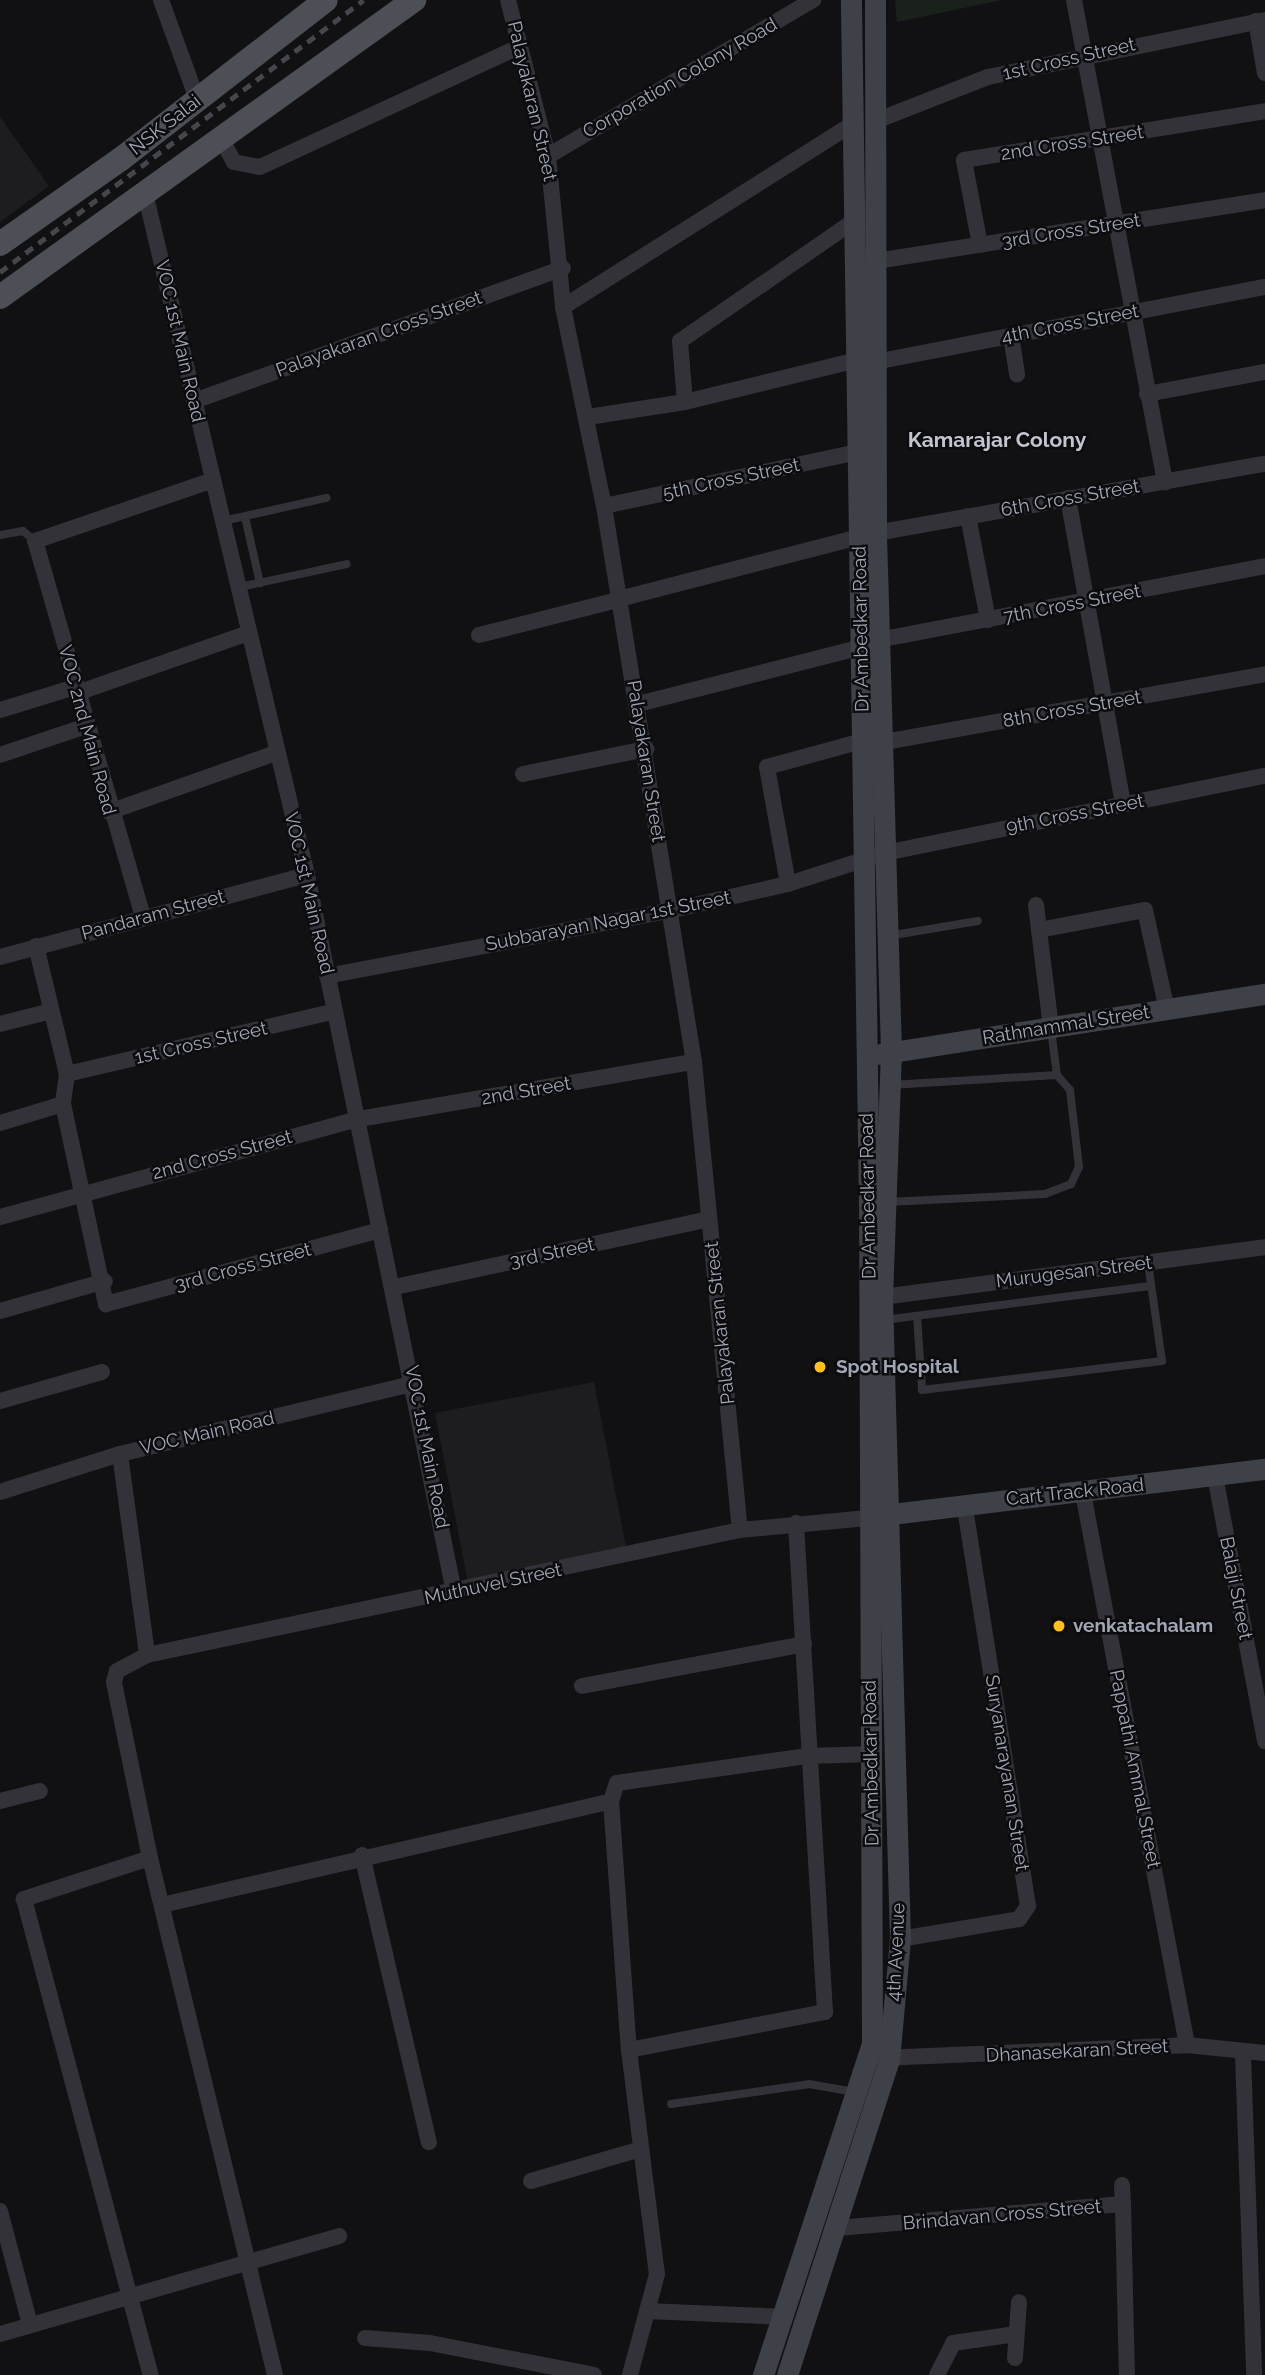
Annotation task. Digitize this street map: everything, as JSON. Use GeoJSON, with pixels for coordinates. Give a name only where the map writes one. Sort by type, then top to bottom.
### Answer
{"type":"FeatureCollection","features":[{"type":"Feature","properties":{"kind":"main road","name":"NSK Salai"},"geometry":{"type":"LineString","coordinates":[[0,244],[326,0]]}},
{"type":"Feature","properties":{"kind":"main road"},"geometry":{"type":"LineString","coordinates":[[0,297],[146,197],[221,138],[414,0]]}},
{"type":"Feature","properties":{"kind":"main road","name":"Dr Ambedkar Road"},"geometry":{"type":"LineString","coordinates":[[851,0],[854,221],[866,361],[871,742],[864,860],[876,1516]]}},
{"type":"Feature","properties":{"kind":"main road","name":"Dr Ambedkar Road"},"geometry":{"type":"LineString","coordinates":[[867,535],[858,452],[876,261],[878,120],[875,0]]}},
{"type":"Feature","properties":{"kind":"main road","name":"Dr Ambedkar Road"},"geometry":{"type":"LineString","coordinates":[[763,2375],[858,2093],[878,2057],[873,1754],[876,1516],[891,1052],[885,853],[871,742]]}},
{"type":"Feature","properties":{"kind":"main road","name":"Rathnammal Street"},"geometry":{"type":"LineString","coordinates":[[866,1056],[1265,994]]}},
{"type":"Feature","properties":{"kind":"main road","name":"Cart Track Road"},"geometry":{"type":"LineString","coordinates":[[876,1516],[1265,1469]]}},
{"type":"Feature","properties":{"kind":"main road","name":"4th Avenue"},"geometry":{"type":"LineString","coordinates":[[787,2375],[837,2228],[878,2057],[900,1939],[876,1516]]}},
{"type":"Feature","properties":{"kind":"street"},"geometry":{"type":"LineString","coordinates":[[162,0],[197,99]]}},
{"type":"Feature","properties":{"kind":"street","name":"Palayakaran Street"},"geometry":{"type":"LineString","coordinates":[[508,0],[548,156],[563,268],[563,307],[588,417],[604,506],[646,749],[668,911],[694,1062],[740,1530]]}},
{"type":"Feature","properties":{"kind":"street","name":"Corporation Colony Road"},"geometry":{"type":"LineString","coordinates":[[548,156],[813,0]]}},
{"type":"Feature","properties":{"kind":"street"},"geometry":{"type":"LineString","coordinates":[[1074,0],[1081,53],[1165,482]]}},
{"type":"Feature","properties":{"kind":"street"},"geometry":{"type":"LineString","coordinates":[[1260,20],[1265,72]]}},
{"type":"Feature","properties":{"kind":"street","name":"1st Cross Street"},"geometry":{"type":"LineString","coordinates":[[878,120],[988,77],[1081,53],[1260,20]]}},
{"type":"Feature","properties":{"kind":"street"},"geometry":{"type":"LineString","coordinates":[[221,138],[234,162],[260,167],[518,47]]}},
{"type":"Feature","properties":{"kind":"street","name":"2nd Cross Street"},"geometry":{"type":"LineString","coordinates":[[980,245],[964,160],[1265,111]]}},
{"type":"Feature","properties":{"kind":"street"},"geometry":{"type":"LineString","coordinates":[[563,307],[852,124]]}},
{"type":"Feature","properties":{"kind":"street","name":"VOC 1st Main Road"},"geometry":{"type":"LineString","coordinates":[[146,197],[307,875],[380,1230],[416,1383],[454,1592]]}},
{"type":"Feature","properties":{"kind":"street","name":"3rd Cross Street"},"geometry":{"type":"LineString","coordinates":[[876,261],[1265,200]]}},
{"type":"Feature","properties":{"kind":"street"},"geometry":{"type":"LineString","coordinates":[[685,402],[680,341],[854,221]]}},
{"type":"Feature","properties":{"kind":"street","name":"Palayakaran Cross Street"},"geometry":{"type":"LineString","coordinates":[[194,401],[563,268]]}},
{"type":"Feature","properties":{"kind":"street","name":"4th Cross Street"},"geometry":{"type":"LineString","coordinates":[[588,417],[685,402],[866,361],[1265,287]]}},
{"type":"Feature","properties":{"kind":"street"},"geometry":{"type":"LineString","coordinates":[[1011,336],[1017,374]]}},
{"type":"Feature","properties":{"kind":"street"},"geometry":{"type":"LineString","coordinates":[[1147,394],[1265,372]]}},
{"type":"Feature","properties":{"kind":"street","name":"5th Cross Street"},"geometry":{"type":"LineString","coordinates":[[604,506],[858,452]]}},
{"type":"Feature","properties":{"kind":"street","name":"6th Cross Street"},"geometry":{"type":"LineString","coordinates":[[479,635],[867,535],[1265,464]]}},
{"type":"Feature","properties":{"kind":"street"},"geometry":{"type":"LineString","coordinates":[[35,541],[213,480]]}},
{"type":"Feature","properties":{"kind":"street"},"geometry":{"type":"LineString","coordinates":[[1068,498],[1110,703],[1123,804]]}},
{"type":"Feature","properties":{"kind":"street"},"geometry":{"type":"LineString","coordinates":[[968,516],[988,620]]}},
{"type":"Feature","properties":{"kind":"street","name":"VOC 2nd Main Road"},"geometry":{"type":"LineString","coordinates":[[35,541],[109,812],[143,917]]}},
{"type":"Feature","properties":{"kind":"street","name":"7th Cross Street"},"geometry":{"type":"LineString","coordinates":[[638,704],[869,644],[1265,566]]}},
{"type":"Feature","properties":{"kind":"street"},"geometry":{"type":"LineString","coordinates":[[0,710],[76,690],[248,633]]}},
{"type":"Feature","properties":{"kind":"street","name":"8th Cross Street"},"geometry":{"type":"LineString","coordinates":[[788,884],[767,767],[871,742],[1110,703],[1265,674]]}},
{"type":"Feature","properties":{"kind":"street"},"geometry":{"type":"LineString","coordinates":[[0,755],[86,726]]}},
{"type":"Feature","properties":{"kind":"street"},"geometry":{"type":"LineString","coordinates":[[523,774],[646,749]]}},
{"type":"Feature","properties":{"kind":"street"},"geometry":{"type":"LineString","coordinates":[[109,812],[276,753]]}},
{"type":"Feature","properties":{"kind":"street","name":"9th Cross Street"},"geometry":{"type":"LineString","coordinates":[[885,853],[1265,776]]}},
{"type":"Feature","properties":{"kind":"street","name":"Subbarayan Nagar 1st Street"},"geometry":{"type":"LineString","coordinates":[[327,976],[668,911],[788,884],[885,853]]}},
{"type":"Feature","properties":{"kind":"street","name":"Pandaram Street"},"geometry":{"type":"LineString","coordinates":[[0,957],[307,875]]}},
{"type":"Feature","properties":{"kind":"street"},"geometry":{"type":"LineString","coordinates":[[1036,905],[1051,1027]]}},
{"type":"Feature","properties":{"kind":"street"},"geometry":{"type":"LineString","coordinates":[[1039,930],[1145,910],[1167,1010]]}},
{"type":"Feature","properties":{"kind":"street"},"geometry":{"type":"LineString","coordinates":[[0,1311],[105,1281],[63,1104],[67,1074],[36,946]]}},
{"type":"Feature","properties":{"kind":"street"},"geometry":{"type":"LineString","coordinates":[[0,1024],[51,1011]]}},
{"type":"Feature","properties":{"kind":"street","name":"1st Cross Street"},"geometry":{"type":"LineString","coordinates":[[67,1074],[335,1011]]}},
{"type":"Feature","properties":{"kind":"street","name":"2nd Street"},"geometry":{"type":"LineString","coordinates":[[359,1119],[694,1062]]}},
{"type":"Feature","properties":{"kind":"street"},"geometry":{"type":"LineString","coordinates":[[0,1123],[63,1104]]}},
{"type":"Feature","properties":{"kind":"street","name":"2nd Cross Street"},"geometry":{"type":"LineString","coordinates":[[0,1217],[359,1119]]}},
{"type":"Feature","properties":{"kind":"street","name":"3rd Street"},"geometry":{"type":"LineString","coordinates":[[395,1287],[709,1219]]}},
{"type":"Feature","properties":{"kind":"street","name":"3rd Cross Street"},"geometry":{"type":"LineString","coordinates":[[105,1281],[106,1304],[380,1230]]}},
{"type":"Feature","properties":{"kind":"street","name":"Murugesan Street"},"geometry":{"type":"LineString","coordinates":[[882,1297],[1265,1247]]}},
{"type":"Feature","properties":{"kind":"street"},"geometry":{"type":"LineString","coordinates":[[0,1401],[102,1372]]}},
{"type":"Feature","properties":{"kind":"street","name":"VOC Main Road"},"geometry":{"type":"LineString","coordinates":[[0,1492],[120,1454],[416,1383]]}},
{"type":"Feature","properties":{"kind":"street"},"geometry":{"type":"LineString","coordinates":[[120,1454],[146,1655]]}},
{"type":"Feature","properties":{"kind":"street","name":"Balaji Street"},"geometry":{"type":"LineString","coordinates":[[1215,1476],[1265,1741]]}},
{"type":"Feature","properties":{"kind":"street","name":"Pappathi Ammal Street"},"geometry":{"type":"LineString","coordinates":[[1083,1493],[1187,2045]]}},
{"type":"Feature","properties":{"kind":"street","name":"Suryanarayanan Street"},"geometry":{"type":"LineString","coordinates":[[900,1939],[1019,1919],[1028,1906],[964,1504]]}},
{"type":"Feature","properties":{"kind":"street","name":"Muthuvel Street"},"geometry":{"type":"LineString","coordinates":[[150,1858],[114,1682],[125,1663],[146,1655],[740,1530],[876,1516]]}},
{"type":"Feature","properties":{"kind":"street"},"geometry":{"type":"LineString","coordinates":[[629,2050],[825,2012],[806,1756],[804,1644],[796,1524]]}},
{"type":"Feature","properties":{"kind":"street"},"geometry":{"type":"LineString","coordinates":[[582,1686],[804,1644]]}},
{"type":"Feature","properties":{"kind":"street"},"geometry":{"type":"LineString","coordinates":[[630,2375],[657,2274],[629,2050],[611,1801],[617,1783],[806,1756],[873,1754]]}},
{"type":"Feature","properties":{"kind":"street"},"geometry":{"type":"LineString","coordinates":[[0,1801],[40,1791]]}},
{"type":"Feature","properties":{"kind":"street"},"geometry":{"type":"LineString","coordinates":[[162,1905],[362,1855],[611,1801]]}},
{"type":"Feature","properties":{"kind":"street"},"geometry":{"type":"LineString","coordinates":[[362,1855],[429,2143]]}},
{"type":"Feature","properties":{"kind":"street"},"geometry":{"type":"LineString","coordinates":[[151,2375],[24,1899],[150,1858],[245,2260],[275,2375]]}},
{"type":"Feature","properties":{"kind":"street","name":"Dhanasekaran Street"},"geometry":{"type":"LineString","coordinates":[[878,2057],[1187,2045],[1242,2055],[1265,2053]]}},
{"type":"Feature","properties":{"kind":"street"},"geometry":{"type":"LineString","coordinates":[[1242,2055],[1254,2375]]}},
{"type":"Feature","properties":{"kind":"street"},"geometry":{"type":"LineString","coordinates":[[531,2181],[641,2149]]}},
{"type":"Feature","properties":{"kind":"street"},"geometry":{"type":"LineString","coordinates":[[1122,2185],[1123,2204]]}},
{"type":"Feature","properties":{"kind":"street","name":"Brindavan Cross Street"},"geometry":{"type":"LineString","coordinates":[[837,2228],[1123,2204],[1127,2375]]}},
{"type":"Feature","properties":{"kind":"street"},"geometry":{"type":"LineString","coordinates":[[0,2211],[29,2321]]}},
{"type":"Feature","properties":{"kind":"street"},"geometry":{"type":"LineString","coordinates":[[0,2334],[29,2321],[338,2236]]}},
{"type":"Feature","properties":{"kind":"street"},"geometry":{"type":"LineString","coordinates":[[1014,2358],[1019,2302]]}},
{"type":"Feature","properties":{"kind":"street"},"geometry":{"type":"LineString","coordinates":[[647,2311],[783,2317]]}},
{"type":"Feature","properties":{"kind":"street"},"geometry":{"type":"LineString","coordinates":[[937,2375],[953,2343],[1016,2334]]}},
{"type":"Feature","properties":{"kind":"street"},"geometry":{"type":"LineString","coordinates":[[365,2338],[430,2343],[594,2375]]}},
{"type":"Feature","properties":{"kind":"lane"},"geometry":{"type":"LineString","coordinates":[[222,522],[326,498]]}},
{"type":"Feature","properties":{"kind":"lane"},"geometry":{"type":"LineString","coordinates":[[245,517],[260,583]]}},
{"type":"Feature","properties":{"kind":"lane"},"geometry":{"type":"LineString","coordinates":[[0,536],[23,531],[35,541]]}},
{"type":"Feature","properties":{"kind":"lane"},"geometry":{"type":"LineString","coordinates":[[240,587],[347,564]]}},
{"type":"Feature","properties":{"kind":"lane"},"geometry":{"type":"LineString","coordinates":[[888,936],[978,920]]}},
{"type":"Feature","properties":{"kind":"lane"},"geometry":{"type":"LineString","coordinates":[[887,1202],[1045,1194],[1071,1184],[1079,1167],[1073,1113],[1070,1090],[1057,1075],[1051,1027]]}},
{"type":"Feature","properties":{"kind":"lane"},"geometry":{"type":"LineString","coordinates":[[890,1084],[1057,1075]]}},
{"type":"Feature","properties":{"kind":"lane"},"geometry":{"type":"LineString","coordinates":[[917,1316],[922,1390],[1162,1361],[1148,1263]]}},
{"type":"Feature","properties":{"kind":"lane"},"geometry":{"type":"LineString","coordinates":[[884,1320],[1150,1286]]}},
{"type":"Feature","properties":{"kind":"lane"},"geometry":{"type":"LineString","coordinates":[[671,2104],[809,2084],[858,2093]]}},
{"type":"Feature","properties":{"kind":"shaded area"},"geometry":{"type":"Polygon","coordinates":[[[895,0],[1002,0],[897,22],[895,0]]]}},
{"type":"Feature","properties":{"kind":"shaded area"},"geometry":{"type":"Polygon","coordinates":[[[0,117],[49,186],[0,222],[0,117]]]}},
{"type":"Feature","properties":{"kind":"shaded area"},"geometry":{"type":"Polygon","coordinates":[[[594,1382],[627,1552],[468,1583],[435,1413],[594,1382]]]}},
{"type":"Feature","properties":{"kind":"railway"},"geometry":{"type":"LineString","coordinates":[[0,272],[364,0]]}},
{"type":"Feature","properties":{"kind":"place","name":"Spot Hospital"},"geometry":{"type":"Point","coordinates":[820,1367]}},
{"type":"Feature","properties":{"kind":"place","name":"venkatachalam"},"geometry":{"type":"Point","coordinates":[1059,1626]}},
{"type":"Feature","properties":{"kind":"district","name":"Kamarajar Colony"},"geometry":{"type":"Point","coordinates":[997,440]}}]}
